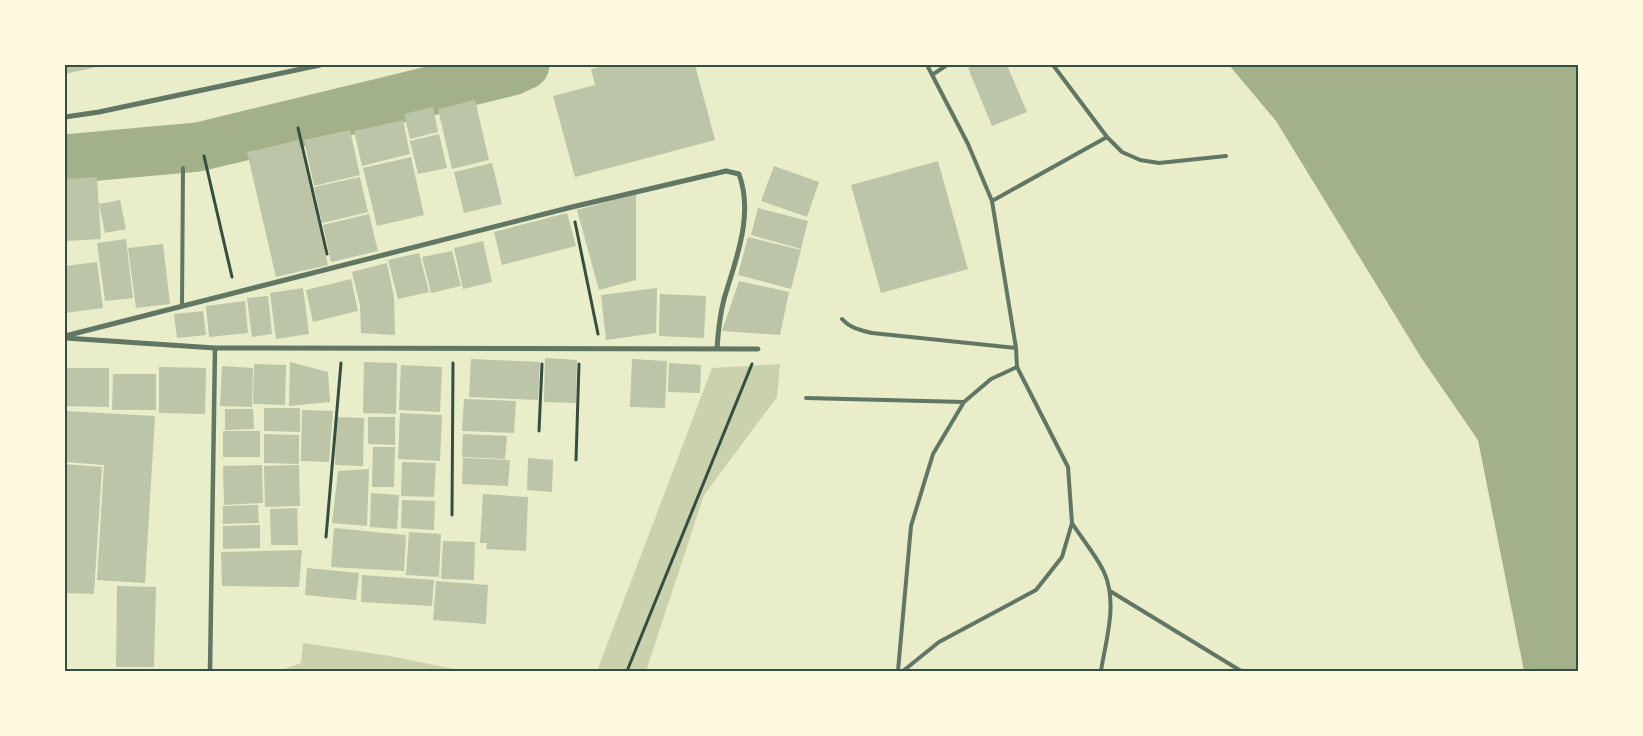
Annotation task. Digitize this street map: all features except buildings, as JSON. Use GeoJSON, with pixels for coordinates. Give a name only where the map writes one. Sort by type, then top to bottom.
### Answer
{"type":"FeatureCollection","features":[{"type":"Feature","properties":{"kind":"street"},"geometry":{"type":"LineString","coordinates":[[65,117],[99,112],[320,65]]}},
{"type":"Feature","properties":{"kind":"street"},"geometry":{"type":"LineString","coordinates":[[65,337],[572,207],[726,171],[739,174],[744,186],[745,211],[738,254],[718,327],[717,349]]}},
{"type":"Feature","properties":{"kind":"street"},"geometry":{"type":"LineString","coordinates":[[65,337],[214,348],[758,349]]}},
{"type":"Feature","properties":{"kind":"street"},"geometry":{"type":"LineString","coordinates":[[210,671],[214,348]]}},
{"type":"Feature","properties":{"kind":"lane"},"geometry":{"type":"LineString","coordinates":[[903,671],[939,642],[1036,590],[1062,557],[1072,523],[1068,467],[1017,367],[1016,348],[992,201],[968,144],[927,65]]}},
{"type":"Feature","properties":{"kind":"lane"},"geometry":{"type":"LineString","coordinates":[[932,75],[947,65]]}},
{"type":"Feature","properties":{"kind":"lane"},"geometry":{"type":"LineString","coordinates":[[1053,65],[1107,137],[1122,152],[1140,160],[1159,163],[1226,156]]}},
{"type":"Feature","properties":{"kind":"lane"},"geometry":{"type":"LineString","coordinates":[[992,201],[1107,137]]}},
{"type":"Feature","properties":{"kind":"lane"},"geometry":{"type":"LineString","coordinates":[[182,306],[183,168]]}},
{"type":"Feature","properties":{"kind":"lane"},"geometry":{"type":"LineString","coordinates":[[842,319],[857,330],[872,333],[1016,348]]}},
{"type":"Feature","properties":{"kind":"lane"},"geometry":{"type":"LineString","coordinates":[[898,671],[911,526],[933,454],[964,402],[991,379],[1017,367]]}},
{"type":"Feature","properties":{"kind":"lane"},"geometry":{"type":"LineString","coordinates":[[806,398],[964,402]]}},
{"type":"Feature","properties":{"kind":"lane"},"geometry":{"type":"LineString","coordinates":[[1072,523],[1104,572],[1110,591],[1111,610],[1100,671]]}},
{"type":"Feature","properties":{"kind":"lane"},"geometry":{"type":"LineString","coordinates":[[1110,591],[1241,671]]}},
{"type":"Feature","properties":{"kind":"path"},"geometry":{"type":"LineString","coordinates":[[298,128],[330,268]]}},
{"type":"Feature","properties":{"kind":"path"},"geometry":{"type":"LineString","coordinates":[[204,156],[236,292]]}},
{"type":"Feature","properties":{"kind":"path"},"geometry":{"type":"LineString","coordinates":[[572,207],[601,349]]}},
{"type":"Feature","properties":{"kind":"path"},"geometry":{"type":"LineString","coordinates":[[326,537],[342,348]]}},
{"type":"Feature","properties":{"kind":"path"},"geometry":{"type":"LineString","coordinates":[[452,515],[453,348]]}},
{"type":"Feature","properties":{"kind":"path"},"geometry":{"type":"LineString","coordinates":[[540,431],[542,348]]}},
{"type":"Feature","properties":{"kind":"path"},"geometry":{"type":"LineString","coordinates":[[576,460],[580,349]]}},
{"type":"Feature","properties":{"kind":"path"},"geometry":{"type":"LineString","coordinates":[[627,671],[758,349]]}},
{"type":"Feature","properties":{"kind":"shaded area"},"geometry":{"type":"Polygon","coordinates":[[[1229,65],[1578,65],[1578,671],[1524,671],[1478,440],[1422,359],[1276,121],[1229,65]]]}},
{"type":"Feature","properties":{"kind":"shaded area"},"geometry":{"type":"Polygon","coordinates":[[[780,364],[777,397],[704,495],[646,671],[597,671],[712,368],[780,364]]]}},
{"type":"Feature","properties":{"kind":"shaded area"},"geometry":{"type":"Polygon","coordinates":[[[303,643],[390,656],[463,671],[279,671],[301,663],[303,643]]]}},
{"type":"Feature","properties":{"kind":"waterway"},"geometry":{"type":"LineString","coordinates":[[65,159],[198,147],[512,71],[525,65]]}}]}
